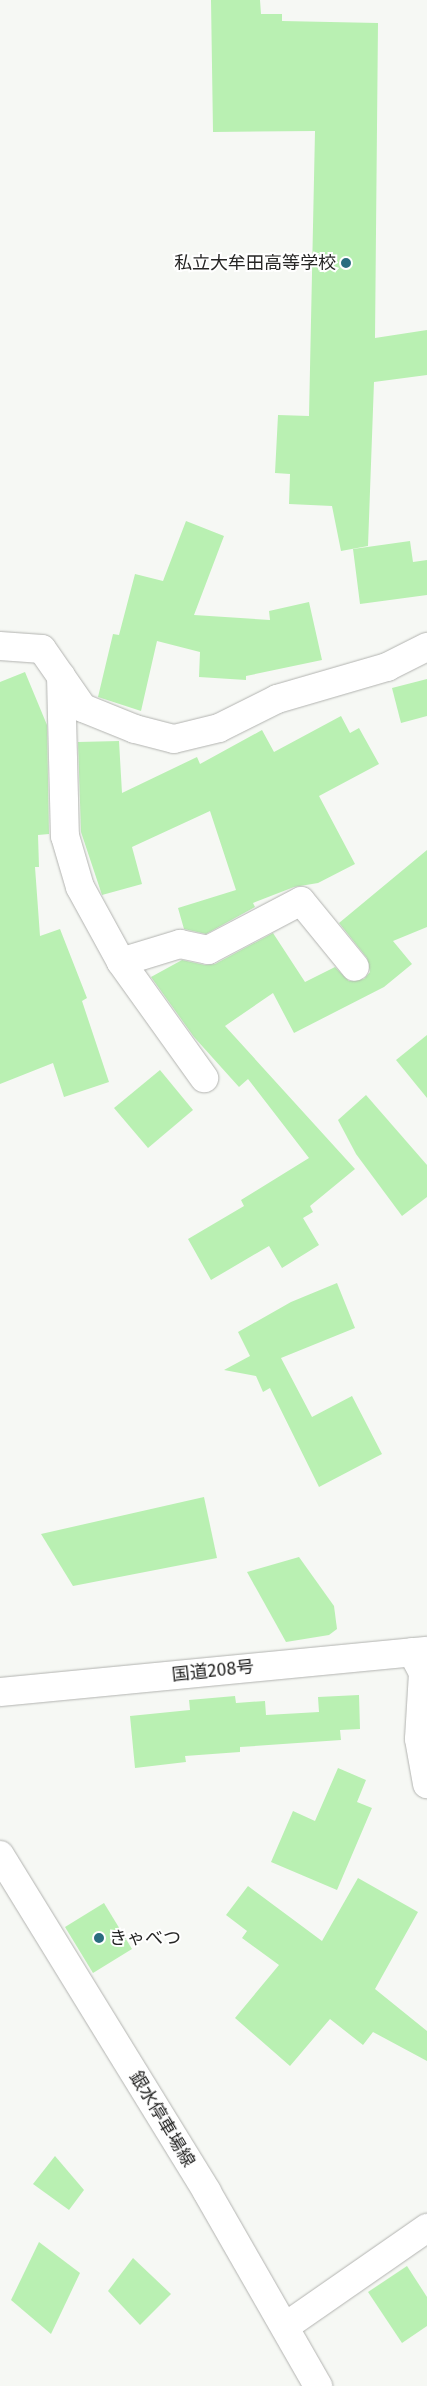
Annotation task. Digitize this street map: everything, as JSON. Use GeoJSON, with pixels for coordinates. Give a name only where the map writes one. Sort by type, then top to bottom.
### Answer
{"type":"FeatureCollection","features":[{"type":"Feature","properties":{"kind":"main road"},"geometry":{"type":"LineString","coordinates":[[0,646],[42,649],[83,708],[135,729],[174,739],[219,728],[277,699],[387,667],[427,647]]}},
{"type":"Feature","properties":{"kind":"main road"},"geometry":{"type":"LineString","coordinates":[[61,676],[65,836],[80,887],[121,962],[204,1078]]}},
{"type":"Feature","properties":{"kind":"main road"},"geometry":{"type":"LineString","coordinates":[[121,962],[180,944],[208,950],[301,901],[355,967]]}},
{"type":"Feature","properties":{"kind":"main road"},"geometry":{"type":"LineString","coordinates":[[420,1651],[423,1673],[419,1739],[427,1784]]}},
{"type":"Feature","properties":{"kind":"main road","name":"国道208号"},"geometry":{"type":"LineString","coordinates":[[0,1692],[420,1651]]}},
{"type":"Feature","properties":{"kind":"main road","name":"銀水停車場線"},"geometry":{"type":"LineString","coordinates":[[0,1855],[286,2326],[318,2386]]}},
{"type":"Feature","properties":{"kind":"main road"},"geometry":{"type":"LineString","coordinates":[[286,2326],[427,2228]]}},
{"type":"Feature","properties":{"kind":"building"},"geometry":{"type":"Polygon","coordinates":[[[211,0],[260,0],[261,14],[282,14],[282,21],[378,23],[375,338],[427,330],[427,375],[374,382],[368,546],[341,551],[332,506],[289,504],[290,474],[275,473],[278,415],[309,416],[315,131],[213,132],[211,0]]]}},
{"type":"Feature","properties":{"kind":"building"},"geometry":{"type":"Polygon","coordinates":[[[186,521],[224,536],[194,615],[270,620],[269,611],[309,602],[322,660],[246,676],[246,680],[199,677],[200,652],[157,641],[141,711],[98,697],[113,634],[119,635],[135,574],[163,581],[186,521]]]}},
{"type":"Feature","properties":{"kind":"building"},"geometry":{"type":"Polygon","coordinates":[[[410,541],[413,562],[427,560],[427,595],[360,604],[353,549],[410,541]]]}},
{"type":"Feature","properties":{"kind":"building"},"geometry":{"type":"Polygon","coordinates":[[[25,672],[47,725],[49,834],[38,835],[39,867],[35,867],[40,936],[60,929],[87,998],[82,1001],[109,1082],[64,1097],[53,1063],[0,1084],[0,682],[25,672]]]}},
{"type":"Feature","properties":{"kind":"building"},"geometry":{"type":"Polygon","coordinates":[[[427,679],[427,716],[401,723],[392,688],[427,679]]]}},
{"type":"Feature","properties":{"kind":"building"},"geometry":{"type":"Polygon","coordinates":[[[341,716],[350,733],[359,728],[379,764],[319,796],[355,864],[318,883],[294,887],[253,903],[255,907],[206,934],[184,929],[178,908],[236,890],[210,811],[132,847],[142,884],[102,895],[81,832],[78,742],[119,741],[122,793],[197,757],[200,764],[262,730],[274,752],[341,716]]]}},
{"type":"Feature","properties":{"kind":"building"},"geometry":{"type":"Polygon","coordinates":[[[427,850],[427,927],[393,941],[412,964],[384,987],[294,1033],[273,993],[225,1026],[355,1169],[310,1206],[313,1212],[303,1218],[319,1245],[282,1268],[269,1246],[211,1280],[188,1239],[244,1206],[241,1200],[309,1158],[248,1079],[239,1087],[194,1037],[151,977],[182,960],[205,965],[215,964],[273,933],[305,982],[335,967],[349,981],[364,979],[370,972],[367,958],[339,923],[427,850]]]}},
{"type":"Feature","properties":{"kind":"building"},"geometry":{"type":"Polygon","coordinates":[[[427,1035],[427,1098],[396,1060],[427,1035]]]}},
{"type":"Feature","properties":{"kind":"building"},"geometry":{"type":"Polygon","coordinates":[[[160,1070],[193,1110],[148,1148],[114,1108],[160,1070]]]}},
{"type":"Feature","properties":{"kind":"building"},"geometry":{"type":"Polygon","coordinates":[[[366,1095],[427,1165],[427,1197],[402,1216],[356,1154],[338,1120],[366,1095]]]}},
{"type":"Feature","properties":{"kind":"building"},"geometry":{"type":"Polygon","coordinates":[[[337,1283],[355,1328],[281,1358],[312,1417],[352,1396],[382,1454],[319,1487],[270,1388],[263,1392],[256,1376],[224,1370],[250,1356],[238,1332],[291,1302],[337,1283]]]}},
{"type":"Feature","properties":{"kind":"building"},"geometry":{"type":"Polygon","coordinates":[[[204,1497],[217,1558],[73,1586],[41,1534],[204,1497]]]}},
{"type":"Feature","properties":{"kind":"building"},"geometry":{"type":"Polygon","coordinates":[[[299,1557],[334,1606],[337,1629],[329,1635],[286,1642],[247,1572],[299,1557]]]}},
{"type":"Feature","properties":{"kind":"building"},"geometry":{"type":"Polygon","coordinates":[[[359,1695],[360,1729],[340,1730],[341,1740],[240,1747],[240,1752],[185,1756],[186,1762],[135,1768],[130,1716],[190,1710],[189,1700],[235,1696],[236,1703],[265,1701],[266,1715],[319,1712],[318,1697],[359,1695]]]}},
{"type":"Feature","properties":{"kind":"building"},"geometry":{"type":"Polygon","coordinates":[[[338,1768],[366,1780],[357,1802],[372,1808],[337,1890],[271,1862],[293,1811],[315,1821],[338,1768]]]}},
{"type":"Feature","properties":{"kind":"building"},"geometry":{"type":"Polygon","coordinates":[[[358,1878],[418,1912],[375,1989],[427,2031],[427,2061],[373,2032],[363,2045],[330,2019],[290,2066],[235,2018],[279,1965],[242,1938],[247,1931],[226,1915],[248,1886],[322,1941],[358,1878]]]}},
{"type":"Feature","properties":{"kind":"building","name":"きゃべつ"},"geometry":{"type":"Polygon","coordinates":[[[104,1903],[132,1949],[93,1973],[65,1927],[104,1903]]]}},
{"type":"Feature","properties":{"kind":"building"},"geometry":{"type":"Polygon","coordinates":[[[55,2156],[84,2190],[69,2210],[33,2184],[55,2156]]]}},
{"type":"Feature","properties":{"kind":"building"},"geometry":{"type":"Polygon","coordinates":[[[39,2242],[80,2273],[51,2334],[11,2300],[39,2242]]]}},
{"type":"Feature","properties":{"kind":"building"},"geometry":{"type":"Polygon","coordinates":[[[133,2258],[171,2294],[140,2325],[108,2291],[133,2258]]]}},
{"type":"Feature","properties":{"kind":"building"},"geometry":{"type":"Polygon","coordinates":[[[407,2266],[427,2297],[427,2326],[402,2343],[368,2292],[407,2266]]]}},
{"type":"Feature","properties":{"kind":"place","name":"私立大牟田高等学校"},"geometry":{"type":"Point","coordinates":[346,263]}},
{"type":"Feature","properties":{"kind":"place","name":"きゃべつ"},"geometry":{"type":"Point","coordinates":[99,1938]}}]}
